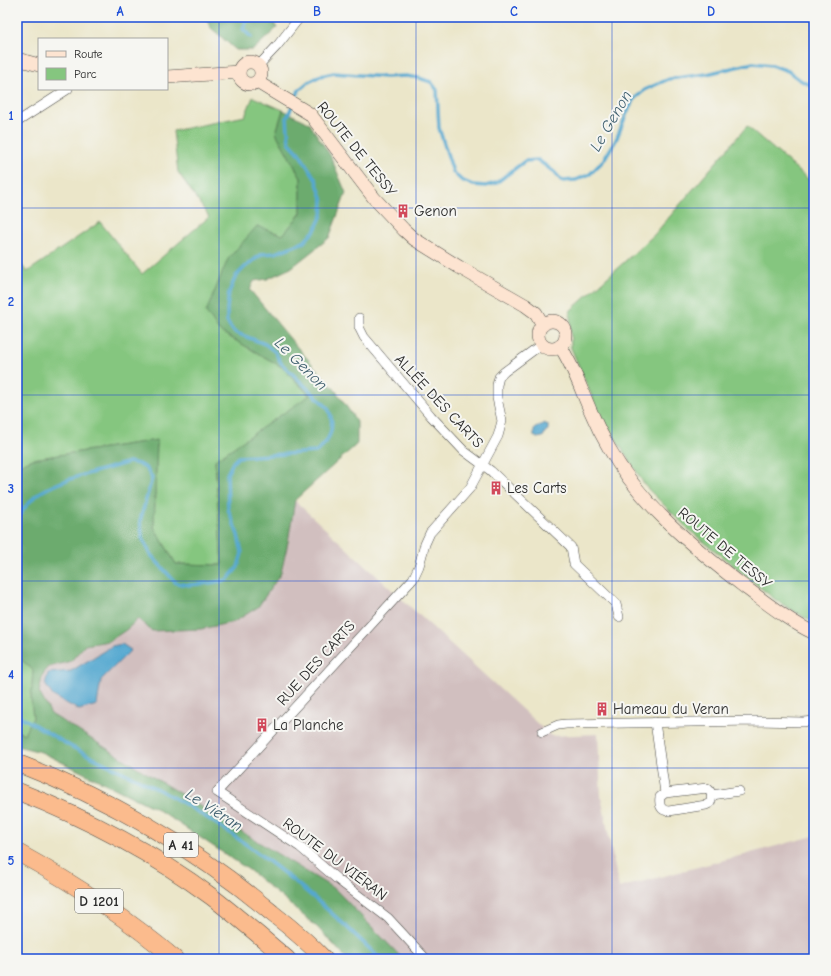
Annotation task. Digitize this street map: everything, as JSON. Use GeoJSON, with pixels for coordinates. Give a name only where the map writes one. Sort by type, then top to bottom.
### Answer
{"type":"FeatureCollection","features":[{"type":"Feature","properties":{"kind":"highway","name":"A 41"},"geometry":{"type":"LineString","coordinates":[[17,763],[89,794],[130,815],[172,840],[211,865],[250,894],[324,959]]}},
{"type":"Feature","properties":{"kind":"highway","name":"A 41"},"geometry":{"type":"LineString","coordinates":[[17,791],[91,823],[133,846],[175,872],[228,910],[287,959]]}},
{"type":"Feature","properties":{"kind":"highway","name":"D 1201"},"geometry":{"type":"LineString","coordinates":[[17,852],[96,898],[140,930],[175,959]]}},
{"type":"Feature","properties":{"kind":"highway","name":"D 1201"},"geometry":{"type":"LineString","coordinates":[[17,863],[88,905],[124,930],[160,959]]}},
{"type":"Feature","properties":{"kind":"street"},"geometry":{"type":"LineString","coordinates":[[259,65],[277,46],[300,17]]}},
{"type":"Feature","properties":{"kind":"street"},"geometry":{"type":"LineString","coordinates":[[17,59],[38,65]]}},
{"type":"Feature","properties":{"kind":"street"},"geometry":{"type":"LineString","coordinates":[[252,62],[259,65],[262,74],[257,82],[246,84],[240,79],[240,68],[245,63],[252,62]]}},
{"type":"Feature","properties":{"kind":"street"},"geometry":{"type":"LineString","coordinates":[[168,77],[239,72]]}},
{"type":"Feature","properties":{"kind":"street","name":"ROUTE DE TESSY"},"geometry":{"type":"LineString","coordinates":[[257,82],[310,114],[374,198],[404,230],[424,246],[525,305],[536,313],[543,324]]}},
{"type":"Feature","properties":{"kind":"street"},"geometry":{"type":"LineString","coordinates":[[17,122],[66,90]]}},
{"type":"Feature","properties":{"kind":"street","name":"ALLÉE DES CARTS"},"geometry":{"type":"LineString","coordinates":[[359,318],[360,330],[369,343],[431,416],[464,451],[491,471],[571,547],[574,564],[616,604],[619,617]]}},
{"type":"Feature","properties":{"kind":"street"},"geometry":{"type":"LineString","coordinates":[[552,321],[557,322],[564,328],[566,338],[560,346],[551,349],[542,344],[538,338],[538,333],[543,324],[552,321]]}},
{"type":"Feature","properties":{"kind":"street","name":"RUE DES CARTS"},"geometry":{"type":"LineString","coordinates":[[217,792],[365,629],[407,586],[418,570],[430,532],[467,492],[498,436],[502,421],[496,393],[499,378],[504,372],[542,344]]}},
{"type":"Feature","properties":{"kind":"street","name":"ROUTE DE TESSY"},"geometry":{"type":"LineString","coordinates":[[560,346],[569,361],[591,413],[609,449],[644,498],[688,542],[784,617],[814,633]]}},
{"type":"Feature","properties":{"kind":"street"},"geometry":{"type":"LineString","coordinates":[[542,732],[558,725],[566,724],[814,721]]}},
{"type":"Feature","properties":{"kind":"street"},"geometry":{"type":"LineString","coordinates":[[655,722],[665,793]]}},
{"type":"Feature","properties":{"kind":"street"},"geometry":{"type":"LineString","coordinates":[[707,788],[712,795],[710,803],[706,805],[665,811],[661,808],[659,800],[660,796],[665,793],[707,788]]}},
{"type":"Feature","properties":{"kind":"street"},"geometry":{"type":"LineString","coordinates":[[712,795],[739,791]]}},
{"type":"Feature","properties":{"kind":"street","name":"ROUTE DU VIÉRAN"},"geometry":{"type":"LineString","coordinates":[[217,792],[300,847],[388,918],[426,959]]}},
{"type":"Feature","properties":{"kind":"shaded area"},"geometry":{"type":"Polygon","coordinates":[[[294,500],[551,736],[598,734],[601,796],[619,888],[814,836],[814,959],[403,959],[336,890],[51,714],[39,692],[43,674],[49,667],[71,661],[85,645],[109,641],[126,630],[138,619],[288,542],[294,500]]]}},
{"type":"Feature","properties":{"kind":"green space"},"geometry":{"type":"Polygon","coordinates":[[[206,17],[270,17],[277,28],[253,50],[236,50],[210,27],[206,17]]]}},
{"type":"Feature","properties":{"kind":"green space"},"geometry":{"type":"Polygon","coordinates":[[[253,97],[283,110],[276,133],[301,178],[301,213],[283,235],[219,331],[282,367],[310,396],[215,460],[222,565],[176,564],[154,527],[157,440],[33,459],[17,466],[17,259],[27,272],[100,222],[142,274],[209,217],[178,172],[173,131],[245,116],[253,97]]]}},
{"type":"Feature","properties":{"kind":"green space"},"geometry":{"type":"Polygon","coordinates":[[[283,110],[309,123],[330,155],[346,193],[329,238],[291,268],[267,279],[254,281],[250,290],[336,391],[357,422],[357,444],[295,500],[281,573],[258,607],[234,622],[201,629],[152,631],[138,619],[126,630],[109,641],[85,645],[71,661],[49,667],[43,674],[39,692],[51,714],[336,890],[403,959],[347,959],[317,927],[249,870],[157,809],[41,752],[17,746],[17,731],[24,734],[33,718],[31,698],[33,670],[17,656],[17,466],[33,459],[157,440],[154,527],[176,564],[222,565],[215,460],[310,395],[282,367],[219,331],[206,312],[228,259],[257,226],[283,235],[301,213],[301,178],[276,133],[283,110]]]}},
{"type":"Feature","properties":{"kind":"green space"},"geometry":{"type":"Polygon","coordinates":[[[747,126],[814,184],[814,623],[777,601],[688,529],[646,487],[599,413],[571,348],[570,311],[654,235],[747,126]]]}},
{"type":"Feature","properties":{"kind":"green space"},"geometry":{"type":"Polygon","coordinates":[[[17,656],[33,670],[31,698],[33,718],[24,734],[17,731],[17,656]]]}},
{"type":"Feature","properties":{"kind":"water"},"geometry":{"type":"Polygon","coordinates":[[[544,423],[548,425],[548,430],[545,432],[543,437],[537,438],[534,436],[534,429],[544,423]]]}},
{"type":"Feature","properties":{"kind":"water"},"geometry":{"type":"Polygon","coordinates":[[[122,644],[131,650],[101,680],[97,705],[79,710],[53,696],[45,684],[48,673],[71,671],[112,646],[122,644]]]}},
{"type":"Feature","properties":{"kind":"waterway"},"geometry":{"type":"LineString","coordinates":[[248,17],[243,29],[251,37]]}},
{"type":"Feature","properties":{"kind":"waterway","name":"Le Genon"},"geometry":{"type":"LineString","coordinates":[[295,100],[299,90],[307,83],[320,76],[334,73],[385,77],[406,76],[431,82],[437,90],[439,128],[453,172],[461,180],[473,185],[486,186],[496,183],[525,161],[538,160],[554,172],[562,181],[576,180],[590,174],[603,161],[616,140],[634,99],[646,89],[669,79],[707,74],[753,63],[772,65],[788,71],[800,80],[814,87]]}},
{"type":"Feature","properties":{"kind":"waterway","name":"Le Genon"},"geometry":{"type":"LineString","coordinates":[[17,520],[34,498],[41,492],[51,487],[73,478],[129,462],[137,464],[146,468],[152,478],[140,521],[143,539],[151,555],[176,583],[189,585],[227,580],[238,567],[242,553],[238,535],[228,509],[227,474],[233,462],[238,457],[316,452],[325,443],[332,427],[332,421],[328,408],[281,363],[275,352],[265,344],[234,332],[227,322],[229,292],[236,276],[262,254],[275,253],[304,242],[315,230],[322,215],[323,201],[316,180],[299,153],[289,142],[287,118],[292,106]]}},
{"type":"Feature","properties":{"kind":"waterway","name":"Le Viéran"},"geometry":{"type":"LineString","coordinates":[[17,711],[21,717],[70,746],[169,795],[236,837],[311,895],[380,959]]}},
{"type":"Feature","properties":{"kind":"place","name":"Genon"},"geometry":{"type":"Point","coordinates":[403,211]}},
{"type":"Feature","properties":{"kind":"place","name":"Les Carts"},"geometry":{"type":"Point","coordinates":[496,488]}},
{"type":"Feature","properties":{"kind":"place","name":"Hameau du Veran"},"geometry":{"type":"Point","coordinates":[602,709]}},
{"type":"Feature","properties":{"kind":"place","name":"La Planche"},"geometry":{"type":"Point","coordinates":[262,725]}}]}
